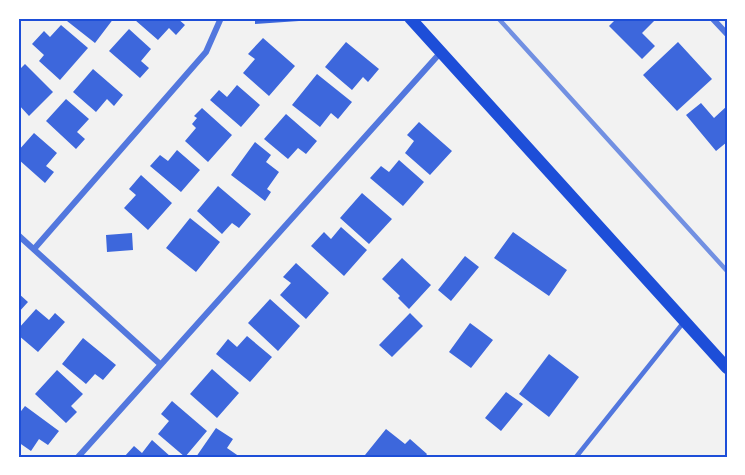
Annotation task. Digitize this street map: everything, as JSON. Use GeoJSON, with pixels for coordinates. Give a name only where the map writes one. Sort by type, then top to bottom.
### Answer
{"type":"FeatureCollection","features":[{"type":"Feature","properties":{"kind":"main road"},"geometry":{"type":"LineString","coordinates":[[410,18],[727,368]]}},
{"type":"Feature","properties":{"kind":"street"},"geometry":{"type":"LineString","coordinates":[[34,249],[206,52],[221,18]]}},
{"type":"Feature","properties":{"kind":"street"},"geometry":{"type":"LineString","coordinates":[[712,18],[727,34]]}},
{"type":"Feature","properties":{"kind":"street"},"geometry":{"type":"LineString","coordinates":[[78,457],[441,52]]}},
{"type":"Feature","properties":{"kind":"street"},"geometry":{"type":"LineString","coordinates":[[18,235],[160,364]]}},
{"type":"Feature","properties":{"kind":"lane"},"geometry":{"type":"LineString","coordinates":[[576,457],[685,321]]}},
{"type":"Feature","properties":{"kind":"building"},"geometry":{"type":"Polygon","coordinates":[[[70,18],[114,18],[95,43],[67,21],[70,18]]]}},
{"type":"Feature","properties":{"kind":"building"},"geometry":{"type":"Polygon","coordinates":[[[136,18],[177,18],[185,25],[176,35],[169,28],[158,40],[135,20],[136,18]]]}},
{"type":"Feature","properties":{"kind":"building"},"geometry":{"type":"Polygon","coordinates":[[[255,18],[298,18],[299,21],[255,24],[255,18]]]}},
{"type":"Feature","properties":{"kind":"building"},"geometry":{"type":"Polygon","coordinates":[[[617,18],[656,19],[642,33],[655,46],[642,59],[609,26],[617,18]]]}},
{"type":"Feature","properties":{"kind":"building"},"geometry":{"type":"Polygon","coordinates":[[[61,25],[88,48],[60,80],[39,61],[44,55],[32,44],[44,31],[50,37],[61,25]]]}},
{"type":"Feature","properties":{"kind":"building"},"geometry":{"type":"Polygon","coordinates":[[[129,29],[151,49],[141,61],[149,68],[140,78],[109,51],[129,29]]]}},
{"type":"Feature","properties":{"kind":"building"},"geometry":{"type":"Polygon","coordinates":[[[263,38],[295,66],[269,96],[243,73],[255,59],[248,54],[263,38]]]}},
{"type":"Feature","properties":{"kind":"building"},"geometry":{"type":"Polygon","coordinates":[[[346,42],[379,69],[368,82],[363,77],[352,90],[325,67],[346,42]]]}},
{"type":"Feature","properties":{"kind":"building"},"geometry":{"type":"Polygon","coordinates":[[[678,42],[712,79],[677,111],[643,75],[678,42]]]}},
{"type":"Feature","properties":{"kind":"building"},"geometry":{"type":"Polygon","coordinates":[[[25,64],[53,92],[29,116],[18,104],[18,71],[25,64]]]}},
{"type":"Feature","properties":{"kind":"building"},"geometry":{"type":"Polygon","coordinates":[[[93,69],[123,95],[114,106],[107,99],[96,112],[73,92],[93,69]]]}},
{"type":"Feature","properties":{"kind":"building"},"geometry":{"type":"Polygon","coordinates":[[[317,74],[352,102],[338,119],[331,113],[320,127],[292,105],[317,74]]]}},
{"type":"Feature","properties":{"kind":"building"},"geometry":{"type":"Polygon","coordinates":[[[237,85],[260,105],[241,127],[210,100],[219,90],[227,97],[237,85]]]}},
{"type":"Feature","properties":{"kind":"building"},"geometry":{"type":"Polygon","coordinates":[[[66,99],[89,119],[77,132],[85,139],[76,149],[46,121],[66,99]]]}},
{"type":"Feature","properties":{"kind":"building"},"geometry":{"type":"Polygon","coordinates":[[[701,103],[714,118],[727,106],[727,142],[716,151],[686,115],[701,103]]]}},
{"type":"Feature","properties":{"kind":"building"},"geometry":{"type":"Polygon","coordinates":[[[202,108],[232,135],[208,162],[185,141],[196,128],[192,124],[197,118],[194,116],[202,108]]]}},
{"type":"Feature","properties":{"kind":"building"},"geometry":{"type":"Polygon","coordinates":[[[286,114],[317,141],[306,154],[298,148],[288,159],[264,139],[286,114]]]}},
{"type":"Feature","properties":{"kind":"building"},"geometry":{"type":"Polygon","coordinates":[[[419,122],[452,151],[430,175],[405,153],[414,141],[407,135],[419,122]]]}},
{"type":"Feature","properties":{"kind":"building"},"geometry":{"type":"Polygon","coordinates":[[[34,133],[57,153],[46,166],[54,172],[45,183],[18,159],[18,151],[34,133]]]}},
{"type":"Feature","properties":{"kind":"building"},"geometry":{"type":"Polygon","coordinates":[[[255,142],[271,155],[266,162],[279,172],[267,189],[271,192],[265,201],[231,175],[255,142]]]}},
{"type":"Feature","properties":{"kind":"building"},"geometry":{"type":"Polygon","coordinates":[[[177,150],[200,170],[181,192],[150,166],[160,155],[168,161],[177,150]]]}},
{"type":"Feature","properties":{"kind":"building"},"geometry":{"type":"Polygon","coordinates":[[[399,160],[424,182],[403,206],[370,178],[381,166],[389,172],[399,160]]]}},
{"type":"Feature","properties":{"kind":"building"},"geometry":{"type":"Polygon","coordinates":[[[141,175],[172,203],[148,230],[124,208],[136,195],[129,189],[141,175]]]}},
{"type":"Feature","properties":{"kind":"building"},"geometry":{"type":"Polygon","coordinates":[[[218,186],[251,214],[239,228],[232,223],[222,234],[197,211],[218,186]]]}},
{"type":"Feature","properties":{"kind":"building"},"geometry":{"type":"Polygon","coordinates":[[[362,193],[392,219],[369,244],[340,218],[362,193]]]}},
{"type":"Feature","properties":{"kind":"building"},"geometry":{"type":"Polygon","coordinates":[[[190,218],[220,242],[196,272],[166,248],[190,218]]]}},
{"type":"Feature","properties":{"kind":"building"},"geometry":{"type":"Polygon","coordinates":[[[341,227],[367,250],[344,276],[311,246],[324,232],[331,239],[341,227]]]}},
{"type":"Feature","properties":{"kind":"building"},"geometry":{"type":"Polygon","coordinates":[[[513,232],[567,270],[549,296],[494,258],[513,232]]]}},
{"type":"Feature","properties":{"kind":"building"},"geometry":{"type":"Polygon","coordinates":[[[132,233],[133,250],[107,252],[106,235],[132,233]]]}},
{"type":"Feature","properties":{"kind":"building"},"geometry":{"type":"Polygon","coordinates":[[[465,256],[479,267],[451,301],[438,290],[465,256]]]}},
{"type":"Feature","properties":{"kind":"building"},"geometry":{"type":"Polygon","coordinates":[[[402,258],[431,285],[409,309],[398,298],[400,296],[382,279],[402,258]]]}},
{"type":"Feature","properties":{"kind":"building"},"geometry":{"type":"Polygon","coordinates":[[[296,263],[329,293],[306,319],[280,295],[291,283],[283,277],[296,263]]]}},
{"type":"Feature","properties":{"kind":"building"},"geometry":{"type":"Polygon","coordinates":[[[18,293],[28,302],[18,313],[18,293]]]}},
{"type":"Feature","properties":{"kind":"building"},"geometry":{"type":"Polygon","coordinates":[[[270,299],[300,326],[278,351],[248,323],[270,299]]]}},
{"type":"Feature","properties":{"kind":"building"},"geometry":{"type":"Polygon","coordinates":[[[36,309],[49,320],[55,313],[65,322],[38,352],[18,335],[18,329],[36,309]]]}},
{"type":"Feature","properties":{"kind":"building"},"geometry":{"type":"Polygon","coordinates":[[[410,313],[423,326],[392,357],[379,345],[410,313]]]}},
{"type":"Feature","properties":{"kind":"building"},"geometry":{"type":"Polygon","coordinates":[[[470,323],[493,340],[471,368],[449,352],[470,323]]]}},
{"type":"Feature","properties":{"kind":"building"},"geometry":{"type":"Polygon","coordinates":[[[247,336],[272,357],[250,382],[216,354],[228,339],[237,347],[247,336]]]}},
{"type":"Feature","properties":{"kind":"building"},"geometry":{"type":"Polygon","coordinates":[[[83,338],[116,365],[103,380],[95,374],[86,384],[62,364],[83,338]]]}},
{"type":"Feature","properties":{"kind":"building"},"geometry":{"type":"Polygon","coordinates":[[[549,354],[579,377],[549,417],[519,394],[549,354]]]}},
{"type":"Feature","properties":{"kind":"building"},"geometry":{"type":"Polygon","coordinates":[[[212,369],[239,393],[217,418],[190,394],[212,369]]]}},
{"type":"Feature","properties":{"kind":"building"},"geometry":{"type":"Polygon","coordinates":[[[57,370],[83,394],[71,406],[77,412],[66,423],[35,394],[57,370]]]}},
{"type":"Feature","properties":{"kind":"building"},"geometry":{"type":"Polygon","coordinates":[[[506,392],[523,404],[501,431],[485,418],[506,392]]]}},
{"type":"Feature","properties":{"kind":"building"},"geometry":{"type":"Polygon","coordinates":[[[172,401],[207,431],[185,457],[158,434],[169,421],[161,414],[172,401]]]}},
{"type":"Feature","properties":{"kind":"building"},"geometry":{"type":"Polygon","coordinates":[[[25,406],[59,431],[48,445],[39,439],[31,451],[18,442],[18,415],[25,406]]]}},
{"type":"Feature","properties":{"kind":"building"},"geometry":{"type":"Polygon","coordinates":[[[216,428],[233,439],[227,448],[240,457],[196,457],[216,428]]]}},
{"type":"Feature","properties":{"kind":"building"},"geometry":{"type":"Polygon","coordinates":[[[386,429],[405,444],[410,439],[427,454],[425,457],[367,457],[365,455],[386,429]]]}},
{"type":"Feature","properties":{"kind":"building"},"geometry":{"type":"Polygon","coordinates":[[[152,440],[171,457],[124,457],[134,446],[142,453],[152,440]]]}},
{"type":"Feature","properties":{"kind":"railway"},"geometry":{"type":"LineString","coordinates":[[498,18],[727,271]]}}]}
